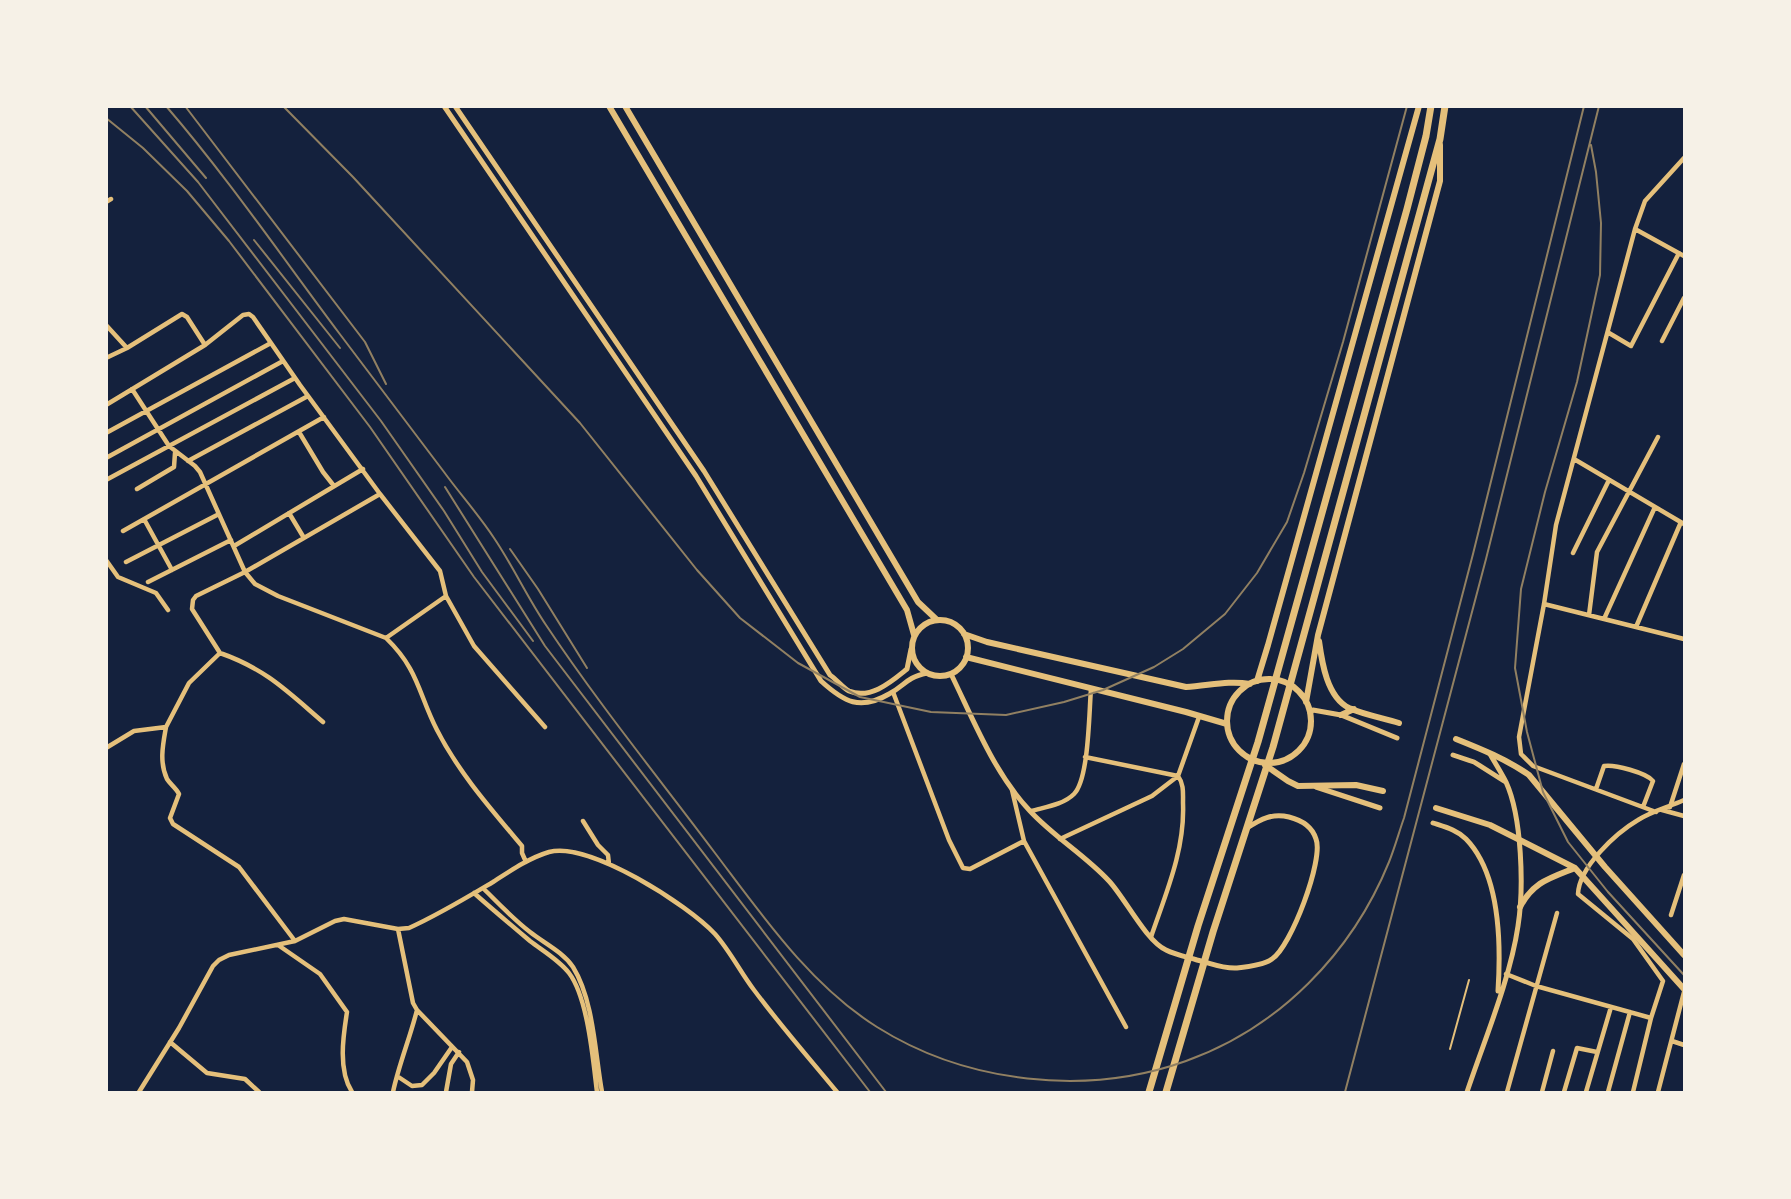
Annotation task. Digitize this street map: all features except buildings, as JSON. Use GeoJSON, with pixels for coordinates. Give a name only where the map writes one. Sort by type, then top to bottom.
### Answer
{"type":"FeatureCollection","features":[{"type":"Feature","properties":{"kind":"main road"},"geometry":{"type":"LineString","coordinates":[[609,106],[907,610],[914,635]]}},
{"type":"Feature","properties":{"kind":"main road"},"geometry":{"type":"LineString","coordinates":[[625,106],[918,602],[936,619]]}},
{"type":"Feature","properties":{"kind":"main road"},"geometry":{"type":"LineString","coordinates":[[1383,792],[1356,785],[1298,786],[1242,753],[1234,745],[1227,724],[1232,700],[1253,682],[1281,600],[1419,106]]}},
{"type":"Feature","properties":{"kind":"main road"},"geometry":{"type":"LineString","coordinates":[[1149,1092],[1198,926],[1258,742],[1382,301],[1431,106]]}},
{"type":"Feature","properties":{"kind":"main road"},"geometry":{"type":"LineString","coordinates":[[1166,1092],[1213,932],[1273,747],[1440,139],[1445,106]]}},
{"type":"Feature","properties":{"kind":"main road"},"geometry":{"type":"LineString","coordinates":[[1306,702],[1318,635],[1440,182],[1440,139]]}},
{"type":"Feature","properties":{"kind":"main road"},"geometry":{"type":"LineString","coordinates":[[936,619],[947,620],[957,625],[968,645],[966,657],[960,667],[951,674],[939,676],[927,673],[915,663],[911,649],[914,635],[923,624],[936,619]]}},
{"type":"Feature","properties":{"kind":"main road"},"geometry":{"type":"LineString","coordinates":[[964,634],[987,642],[1186,687],[1271,679],[1285,682],[1297,690],[1306,702],[1310,713],[1310,726],[1306,740],[1299,751],[1288,759],[1275,763],[1261,763]]}},
{"type":"Feature","properties":{"kind":"main road"},"geometry":{"type":"LineString","coordinates":[[1318,635],[1322,661],[1335,696],[1348,707],[1400,723]]}},
{"type":"Feature","properties":{"kind":"main road"},"geometry":{"type":"LineString","coordinates":[[966,657],[1227,724]]}},
{"type":"Feature","properties":{"kind":"main road"},"geometry":{"type":"LineString","coordinates":[[1341,716],[1354,709]]}},
{"type":"Feature","properties":{"kind":"main road"},"geometry":{"type":"LineString","coordinates":[[1456,740],[1489,752],[1529,775],[1596,856],[1684,955]]}},
{"type":"Feature","properties":{"kind":"main road"},"geometry":{"type":"LineString","coordinates":[[1436,808],[1490,825],[1575,868],[1684,990]]}},
{"type":"Feature","properties":{"kind":"main road"},"geometry":{"type":"LineString","coordinates":[[1520,907],[1526,894],[1536,886],[1575,868]]}},
{"type":"Feature","properties":{"kind":"street"},"geometry":{"type":"LineString","coordinates":[[444,106],[696,476],[821,681],[834,693],[848,701],[866,704],[893,692],[912,677],[927,673]]}},
{"type":"Feature","properties":{"kind":"street"},"geometry":{"type":"LineString","coordinates":[[455,106],[704,471],[830,675],[849,691],[865,693],[885,686],[907,669],[911,649]]}},
{"type":"Feature","properties":{"kind":"street"},"geometry":{"type":"LineString","coordinates":[[1684,158],[1645,201],[1635,229],[1556,525],[1544,604],[1520,729],[1521,754],[1533,766],[1643,807],[1684,816]]}},
{"type":"Feature","properties":{"kind":"street"},"geometry":{"type":"LineString","coordinates":[[1635,229],[1684,255]]}},
{"type":"Feature","properties":{"kind":"street"},"geometry":{"type":"LineString","coordinates":[[1609,333],[1631,346],[1679,252]]}},
{"type":"Feature","properties":{"kind":"street"},"geometry":{"type":"LineString","coordinates":[[1662,341],[1684,298]]}},
{"type":"Feature","properties":{"kind":"street"},"geometry":{"type":"LineString","coordinates":[[106,358],[127,348],[182,314],[187,316],[205,345]]}},
{"type":"Feature","properties":{"kind":"street"},"geometry":{"type":"LineString","coordinates":[[106,405],[205,345],[243,315],[249,314],[380,494],[440,571],[446,596],[474,646],[544,727]]}},
{"type":"Feature","properties":{"kind":"street"},"geometry":{"type":"LineString","coordinates":[[106,325],[127,348]]}},
{"type":"Feature","properties":{"kind":"street"},"geometry":{"type":"LineString","coordinates":[[106,433],[271,344]]}},
{"type":"Feature","properties":{"kind":"street"},"geometry":{"type":"LineString","coordinates":[[106,458],[283,361]]}},
{"type":"Feature","properties":{"kind":"street"},"geometry":{"type":"LineString","coordinates":[[106,480],[295,378]]}},
{"type":"Feature","properties":{"kind":"street"},"geometry":{"type":"LineString","coordinates":[[132,389],[169,446],[197,469],[245,572],[255,584],[278,597],[386,638],[406,659],[419,683],[437,730],[472,786],[522,846],[526,862]]}},
{"type":"Feature","properties":{"kind":"street"},"geometry":{"type":"LineString","coordinates":[[188,461],[308,396]]}},
{"type":"Feature","properties":{"kind":"street"},"geometry":{"type":"LineString","coordinates":[[123,531],[324,417]]}},
{"type":"Feature","properties":{"kind":"street"},"geometry":{"type":"LineString","coordinates":[[298,432],[334,486]]}},
{"type":"Feature","properties":{"kind":"street"},"geometry":{"type":"LineString","coordinates":[[1588,615],[1597,552],[1658,437]]}},
{"type":"Feature","properties":{"kind":"street"},"geometry":{"type":"LineString","coordinates":[[137,489],[174,467],[176,453]]}},
{"type":"Feature","properties":{"kind":"street"},"geometry":{"type":"LineString","coordinates":[[1574,459],[1683,523],[1635,627]]}},
{"type":"Feature","properties":{"kind":"street"},"geometry":{"type":"LineString","coordinates":[[234,546],[363,469]]}},
{"type":"Feature","properties":{"kind":"street"},"geometry":{"type":"LineString","coordinates":[[1573,553],[1609,480]]}},
{"type":"Feature","properties":{"kind":"street"},"geometry":{"type":"LineString","coordinates":[[323,722],[267,674],[244,661],[220,653],[192,609],[193,600],[196,596],[245,572],[380,494]]}},
{"type":"Feature","properties":{"kind":"street"},"geometry":{"type":"LineString","coordinates":[[1604,619],[1655,507]]}},
{"type":"Feature","properties":{"kind":"street"},"geometry":{"type":"LineString","coordinates":[[289,513],[304,538]]}},
{"type":"Feature","properties":{"kind":"street"},"geometry":{"type":"LineString","coordinates":[[126,562],[219,514]]}},
{"type":"Feature","properties":{"kind":"street"},"geometry":{"type":"LineString","coordinates":[[144,519],[172,570]]}},
{"type":"Feature","properties":{"kind":"street"},"geometry":{"type":"LineString","coordinates":[[148,582],[231,540]]}},
{"type":"Feature","properties":{"kind":"street"},"geometry":{"type":"LineString","coordinates":[[106,560],[118,577],[156,593],[168,610]]}},
{"type":"Feature","properties":{"kind":"street"},"geometry":{"type":"LineString","coordinates":[[386,638],[446,596]]}},
{"type":"Feature","properties":{"kind":"street"},"geometry":{"type":"LineString","coordinates":[[1544,604],[1684,639]]}},
{"type":"Feature","properties":{"kind":"street"},"geometry":{"type":"LineString","coordinates":[[220,653],[189,682],[166,726],[161,751],[167,778],[179,794],[171,818],[173,824],[239,867],[295,941]]}},
{"type":"Feature","properties":{"kind":"street"},"geometry":{"type":"LineString","coordinates":[[951,674],[991,754],[1012,790],[1060,839],[1112,884],[1151,937],[1166,950],[1208,963],[1234,968],[1248,967],[1272,960],[1286,943],[1295,927],[1316,862],[1318,846],[1316,837],[1302,821],[1282,816],[1271,816],[1259,820],[1246,829]]}},
{"type":"Feature","properties":{"kind":"street"},"geometry":{"type":"LineString","coordinates":[[1031,811],[1063,802],[1075,793],[1082,779],[1091,689]]}},
{"type":"Feature","properties":{"kind":"street"},"geometry":{"type":"LineString","coordinates":[[893,692],[960,865],[966,870],[970,869],[1024,841]]}},
{"type":"Feature","properties":{"kind":"street"},"geometry":{"type":"LineString","coordinates":[[1310,713],[1313,710],[1341,716],[1396,738]]}},
{"type":"Feature","properties":{"kind":"street"},"geometry":{"type":"LineString","coordinates":[[1060,839],[1152,796],[1178,776],[1199,717]]}},
{"type":"Feature","properties":{"kind":"street"},"geometry":{"type":"LineString","coordinates":[[106,748],[134,731],[166,726]]}},
{"type":"Feature","properties":{"kind":"street"},"geometry":{"type":"LineString","coordinates":[[1467,1092],[1506,974],[1514,946],[1520,907],[1518,838],[1506,783],[1489,752]]}},
{"type":"Feature","properties":{"kind":"street"},"geometry":{"type":"LineString","coordinates":[[1453,755],[1474,762],[1506,783]]}},
{"type":"Feature","properties":{"kind":"street"},"geometry":{"type":"LineString","coordinates":[[1085,757],[1178,776]]}},
{"type":"Feature","properties":{"kind":"street"},"geometry":{"type":"LineString","coordinates":[[1670,807],[1684,764]]}},
{"type":"Feature","properties":{"kind":"street"},"geometry":{"type":"LineString","coordinates":[[1596,789],[1604,766],[1610,765],[1651,777],[1652,787],[1643,807]]}},
{"type":"Feature","properties":{"kind":"street"},"geometry":{"type":"LineString","coordinates":[[1151,937],[1179,849],[1184,813],[1183,788],[1178,776]]}},
{"type":"Feature","properties":{"kind":"street"},"geometry":{"type":"LineString","coordinates":[[1316,787],[1380,808]]}},
{"type":"Feature","properties":{"kind":"street"},"geometry":{"type":"LineString","coordinates":[[1012,790],[1024,841],[1126,1027]]}},
{"type":"Feature","properties":{"kind":"street"},"geometry":{"type":"LineString","coordinates":[[1633,1092],[1663,981],[1633,939],[1578,894],[1583,877],[1596,856],[1632,824],[1684,800]]}},
{"type":"Feature","properties":{"kind":"street"},"geometry":{"type":"LineString","coordinates":[[583,821],[598,845],[608,855],[609,864]]}},
{"type":"Feature","properties":{"kind":"street"},"geometry":{"type":"LineString","coordinates":[[1433,823],[1453,829],[1466,838],[1477,852],[1486,872],[1499,940],[1498,998]]}},
{"type":"Feature","properties":{"kind":"street"},"geometry":{"type":"LineString","coordinates":[[139,1092],[213,966],[219,960],[229,955],[295,941],[335,921],[344,919],[398,929],[409,928],[526,862],[550,852],[582,853],[609,864],[664,894],[717,936],[764,1004],[837,1092]]}},
{"type":"Feature","properties":{"kind":"street"},"geometry":{"type":"LineString","coordinates":[[1671,915],[1684,876]]}},
{"type":"Feature","properties":{"kind":"street"},"geometry":{"type":"LineString","coordinates":[[483,888],[518,922],[564,957],[572,966],[590,1013],[602,1092]]}},
{"type":"Feature","properties":{"kind":"street"},"geometry":{"type":"LineString","coordinates":[[474,893],[505,921],[564,967],[573,979],[587,1029],[597,1092]]}},
{"type":"Feature","properties":{"kind":"street"},"geometry":{"type":"LineString","coordinates":[[1678,894],[1684,896]]}},
{"type":"Feature","properties":{"kind":"street"},"geometry":{"type":"LineString","coordinates":[[1507,1092],[1557,913]]}},
{"type":"Feature","properties":{"kind":"street"},"geometry":{"type":"LineString","coordinates":[[398,929],[413,1003],[467,1062],[473,1080],[472,1092]]}},
{"type":"Feature","properties":{"kind":"street"},"geometry":{"type":"LineString","coordinates":[[278,944],[320,974],[347,1012],[343,1040],[346,1083],[352,1092]]}},
{"type":"Feature","properties":{"kind":"street"},"geometry":{"type":"LineString","coordinates":[[1506,974],[1536,986],[1652,1018]]}},
{"type":"Feature","properties":{"kind":"street"},"geometry":{"type":"LineString","coordinates":[[1658,1092],[1684,990]]}},
{"type":"Feature","properties":{"kind":"street"},"geometry":{"type":"LineString","coordinates":[[1586,1092],[1611,1007]]}},
{"type":"Feature","properties":{"kind":"street"},"geometry":{"type":"LineString","coordinates":[[393,1092],[417,1010]]}},
{"type":"Feature","properties":{"kind":"street"},"geometry":{"type":"LineString","coordinates":[[1608,1092],[1629,1012]]}},
{"type":"Feature","properties":{"kind":"street"},"geometry":{"type":"LineString","coordinates":[[1672,1041],[1684,1045]]}},
{"type":"Feature","properties":{"kind":"street"},"geometry":{"type":"LineString","coordinates":[[170,1042],[207,1072],[245,1079],[259,1092]]}},
{"type":"Feature","properties":{"kind":"street"},"geometry":{"type":"LineString","coordinates":[[397,1076],[412,1086],[422,1085],[434,1073],[452,1047]]}},
{"type":"Feature","properties":{"kind":"street"},"geometry":{"type":"LineString","coordinates":[[1564,1092],[1577,1048],[1597,1052]]}},
{"type":"Feature","properties":{"kind":"street"},"geometry":{"type":"LineString","coordinates":[[1542,1092],[1553,1051]]}},
{"type":"Feature","properties":{"kind":"street"},"geometry":{"type":"LineString","coordinates":[[446,1092],[451,1064],[459,1052]]}},
{"type":"Feature","properties":{"kind":"lane"},"geometry":{"type":"LineString","coordinates":[[1450,1049],[1469,980]]}},
{"type":"Feature","properties":{"kind":"railway"},"geometry":{"type":"LineString","coordinates":[[130,106],[198,182],[381,421],[444,511],[482,572],[533,641]]}},
{"type":"Feature","properties":{"kind":"railway"},"geometry":{"type":"LineString","coordinates":[[145,106],[206,178]]}},
{"type":"Feature","properties":{"kind":"railway"},"geometry":{"type":"LineString","coordinates":[[166,106],[233,189],[482,521],[546,625],[607,711],[769,924],[809,970],[853,1010],[877,1027],[912,1046],[949,1061],[988,1072],[1068,1081],[1108,1079],[1148,1072],[1186,1061],[1220,1047],[1252,1029],[1281,1008],[1333,956],[1355,927],[1373,895],[1389,862],[1404,818],[1473,554],[1584,106]]}},
{"type":"Feature","properties":{"kind":"railway"},"geometry":{"type":"LineString","coordinates":[[185,106],[365,342],[386,384]]}},
{"type":"Feature","properties":{"kind":"railway"},"geometry":{"type":"LineString","coordinates":[[283,106],[353,177],[580,423],[697,570],[740,618],[798,663],[860,697],[931,712],[1006,715],[1064,702],[1103,690],[1154,667],[1183,649],[1225,614],[1257,573],[1287,522],[1304,473],[1343,342],[1407,106]]}},
{"type":"Feature","properties":{"kind":"railway"},"geometry":{"type":"LineString","coordinates":[[1345,1092],[1486,559],[1599,106]]}},
{"type":"Feature","properties":{"kind":"railway"},"geometry":{"type":"LineString","coordinates":[[106,118],[143,148],[187,191],[229,241],[370,427],[474,577],[870,1092]]}},
{"type":"Feature","properties":{"kind":"railway"},"geometry":{"type":"LineString","coordinates":[[1591,145],[1601,223],[1600,275],[1577,382],[1545,492],[1521,589],[1515,668],[1527,732],[1543,792],[1568,842],[1608,892],[1684,975]]}},
{"type":"Feature","properties":{"kind":"railway"},"geometry":{"type":"LineString","coordinates":[[254,240],[340,348]]}},
{"type":"Feature","properties":{"kind":"railway"},"geometry":{"type":"LineString","coordinates":[[445,487],[545,646],[886,1092]]}},
{"type":"Feature","properties":{"kind":"railway"},"geometry":{"type":"LineString","coordinates":[[510,549],[587,668]]}}]}
